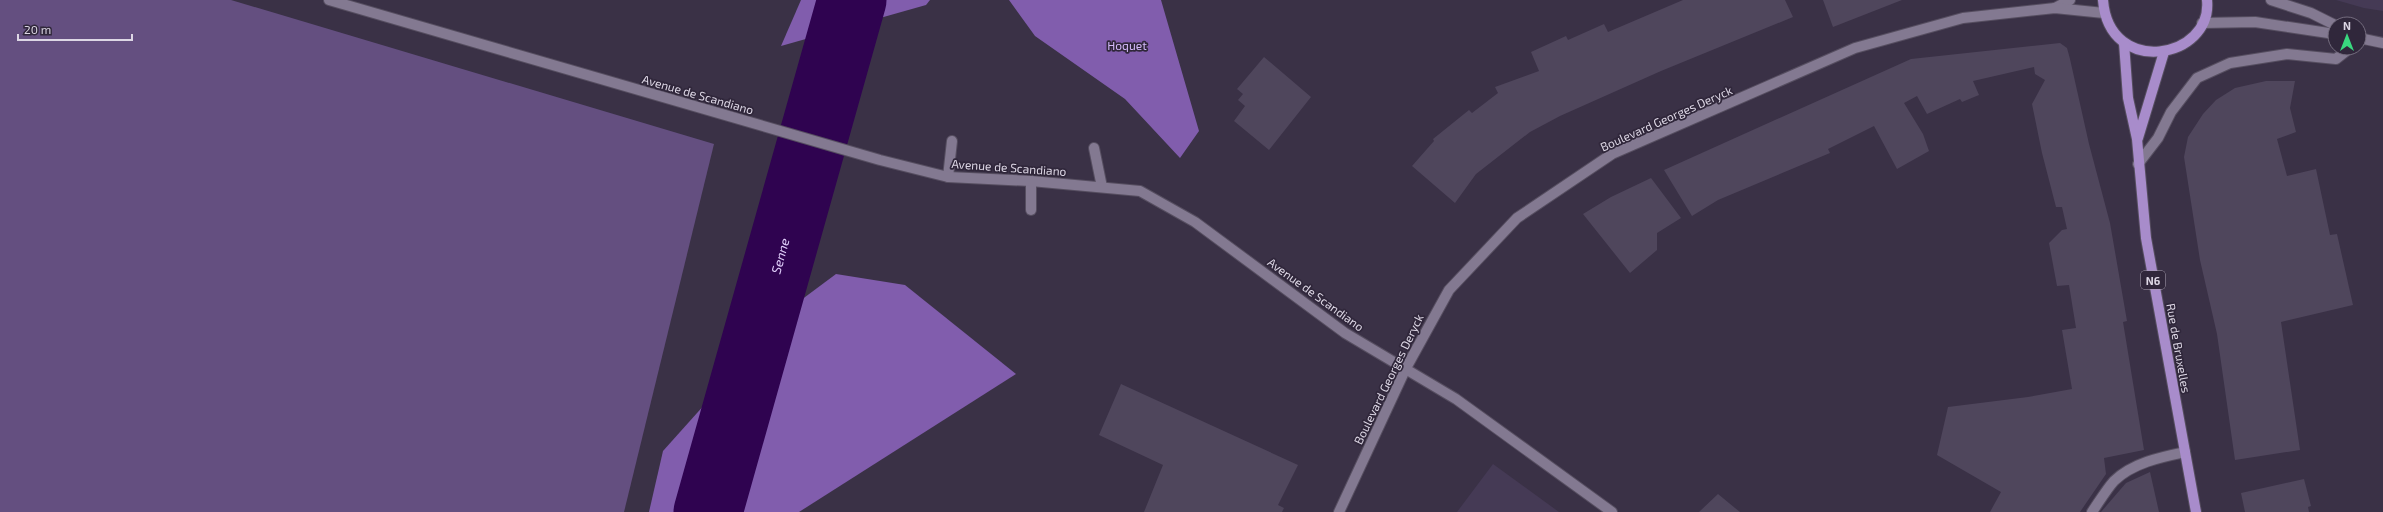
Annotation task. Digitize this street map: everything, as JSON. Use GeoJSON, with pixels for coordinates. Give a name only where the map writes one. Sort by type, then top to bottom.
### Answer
{"type":"FeatureCollection","features":[{"type":"Feature","properties":{"kind":"main road"},"geometry":{"type":"LineString","coordinates":[[2104,0],[2104,13],[2112,30],[2124,43],[2143,52],[2164,52],[2180,46],[2193,36],[2202,23],[2207,0]]}},
{"type":"Feature","properties":{"kind":"main road","name":"Rue de Bruxelles"},"geometry":{"type":"LineString","coordinates":[[2124,43],[2128,98],[2137,139],[2138,164],[2146,238],[2196,512]]}},
{"type":"Feature","properties":{"kind":"main road","name":"Rue de Bruxelles"},"geometry":{"type":"LineString","coordinates":[[2137,139],[2164,52]]}},
{"type":"Feature","properties":{"kind":"street","name":"Avenue de Scandiano"},"geometry":{"type":"LineString","coordinates":[[329,0],[739,120],[880,160],[948,177],[1031,181],[1140,191],[1195,222],[1345,334],[1406,368],[1456,399],[1612,512]]}},
{"type":"Feature","properties":{"kind":"street","name":"Boulevard Georges Deryck"},"geometry":{"type":"LineString","coordinates":[[2055,8],[2070,0]]}},
{"type":"Feature","properties":{"kind":"street"},"geometry":{"type":"LineString","coordinates":[[2271,0],[2311,13],[2327,21]]}},
{"type":"Feature","properties":{"kind":"street","name":"Boulevard Georges Deryck"},"geometry":{"type":"LineString","coordinates":[[1339,512],[1406,368],[1449,290],[1518,218],[1612,154],[1855,48],[1963,18],[2055,8],[2104,13]]}},
{"type":"Feature","properties":{"kind":"street"},"geometry":{"type":"LineString","coordinates":[[2202,23],[2255,22],[2327,33]]}},
{"type":"Feature","properties":{"kind":"street"},"geometry":{"type":"LineString","coordinates":[[2367,40],[2383,43]]}},
{"type":"Feature","properties":{"kind":"street"},"geometry":{"type":"LineString","coordinates":[[2138,164],[2158,138],[2171,112],[2197,78],[2230,63],[2287,54],[2336,58],[2339,56]]}},
{"type":"Feature","properties":{"kind":"street"},"geometry":{"type":"LineString","coordinates":[[948,177],[952,141]]}},
{"type":"Feature","properties":{"kind":"street"},"geometry":{"type":"LineString","coordinates":[[1094,148],[1102,187]]}},
{"type":"Feature","properties":{"kind":"street"},"geometry":{"type":"LineString","coordinates":[[1031,181],[1031,210]]}},
{"type":"Feature","properties":{"kind":"street"},"geometry":{"type":"LineString","coordinates":[[2092,512],[2114,481],[2132,468],[2155,458],[2185,452]]}},
{"type":"Feature","properties":{"kind":"shaded area"},"geometry":{"type":"Polygon","coordinates":[[[0,0],[231,0],[714,144],[624,512],[0,512],[0,0]]]}},
{"type":"Feature","properties":{"kind":"shaded area"},"geometry":{"type":"Polygon","coordinates":[[[2336,0],[2383,0],[2383,11],[2364,8],[2336,0]]]}},
{"type":"Feature","properties":{"kind":"shaded area"},"geometry":{"type":"Polygon","coordinates":[[[1493,464],[1559,512],[1457,512],[1493,464]]]}},
{"type":"Feature","properties":{"kind":"green space"},"geometry":{"type":"Polygon","coordinates":[[[801,0],[930,0],[926,5],[781,46],[801,0]]]}},
{"type":"Feature","properties":{"kind":"green space","name":"Hoquet"},"geometry":{"type":"Polygon","coordinates":[[[1009,0],[1161,0],[1199,131],[1180,158],[1125,99],[1035,36],[1009,0]]]}},
{"type":"Feature","properties":{"kind":"green space"},"geometry":{"type":"Polygon","coordinates":[[[836,274],[905,285],[1016,374],[799,512],[649,512],[663,451],[793,306],[836,274]]]}},
{"type":"Feature","properties":{"kind":"building"},"geometry":{"type":"Polygon","coordinates":[[[1683,0],[1785,0],[1793,17],[1661,71],[1560,116],[1530,132],[1476,174],[1455,203],[1412,166],[1434,141],[1433,139],[1469,110],[1472,113],[1498,93],[1495,87],[1539,71],[1531,52],[1566,36],[1568,40],[1604,24],[1608,32],[1683,0]]]}},
{"type":"Feature","properties":{"kind":"building"},"geometry":{"type":"Polygon","coordinates":[[[1823,0],[1902,0],[1833,27],[1823,0]]]}},
{"type":"Feature","properties":{"kind":"building"},"geometry":{"type":"Polygon","coordinates":[[[2060,43],[2067,48],[2089,144],[2110,223],[2127,321],[2123,322],[2144,450],[2104,458],[2106,474],[2080,512],[1990,512],[2001,492],[1937,455],[1948,407],[2028,397],[2072,389],[2062,330],[2076,328],[2069,285],[2057,286],[2049,243],[2062,230],[2067,229],[2062,207],[2056,207],[2042,153],[2032,104],[2045,80],[2035,74],[2034,67],[1973,81],[1979,95],[1962,102],[1960,99],[1927,114],[1917,96],[1904,103],[1923,134],[1929,151],[1897,169],[1874,126],[1828,149],[1830,153],[1718,200],[1692,216],[1664,170],[1911,59],[2060,43]]]}},
{"type":"Feature","properties":{"kind":"building"},"geometry":{"type":"Polygon","coordinates":[[[1264,57],[1311,97],[1269,150],[1234,121],[1245,106],[1238,100],[1243,94],[1237,89],[1264,57]]]}},
{"type":"Feature","properties":{"kind":"building"},"geometry":{"type":"Polygon","coordinates":[[[2266,81],[2295,81],[2290,108],[2296,132],[2277,139],[2287,176],[2316,169],[2330,235],[2337,234],[2353,305],[2281,322],[2300,450],[2235,460],[2217,334],[2200,260],[2184,157],[2188,137],[2203,114],[2216,100],[2235,88],[2266,81]]]}},
{"type":"Feature","properties":{"kind":"building"},"geometry":{"type":"Polygon","coordinates":[[[1651,178],[1681,218],[1657,233],[1657,250],[1630,273],[1583,214],[1611,197],[1651,178]]]}},
{"type":"Feature","properties":{"kind":"building"},"geometry":{"type":"Polygon","coordinates":[[[1121,384],[1298,465],[1278,505],[1284,508],[1282,512],[1144,512],[1163,465],[1099,435],[1121,384]]]}},
{"type":"Feature","properties":{"kind":"building"},"geometry":{"type":"Polygon","coordinates":[[[2150,472],[2159,512],[2101,512],[2126,483],[2150,472]]]}},
{"type":"Feature","properties":{"kind":"building"},"geometry":{"type":"Polygon","coordinates":[[[2304,479],[2311,506],[2308,507],[2309,512],[2245,512],[2241,493],[2304,479]]]}},
{"type":"Feature","properties":{"kind":"building"},"geometry":{"type":"Polygon","coordinates":[[[1718,494],[1735,508],[1740,512],[1699,512],[1718,494]]]}},
{"type":"Feature","properties":{"kind":"waterway","name":"Senne"},"geometry":{"type":"LineString","coordinates":[[708,512],[852,0]]}}]}
